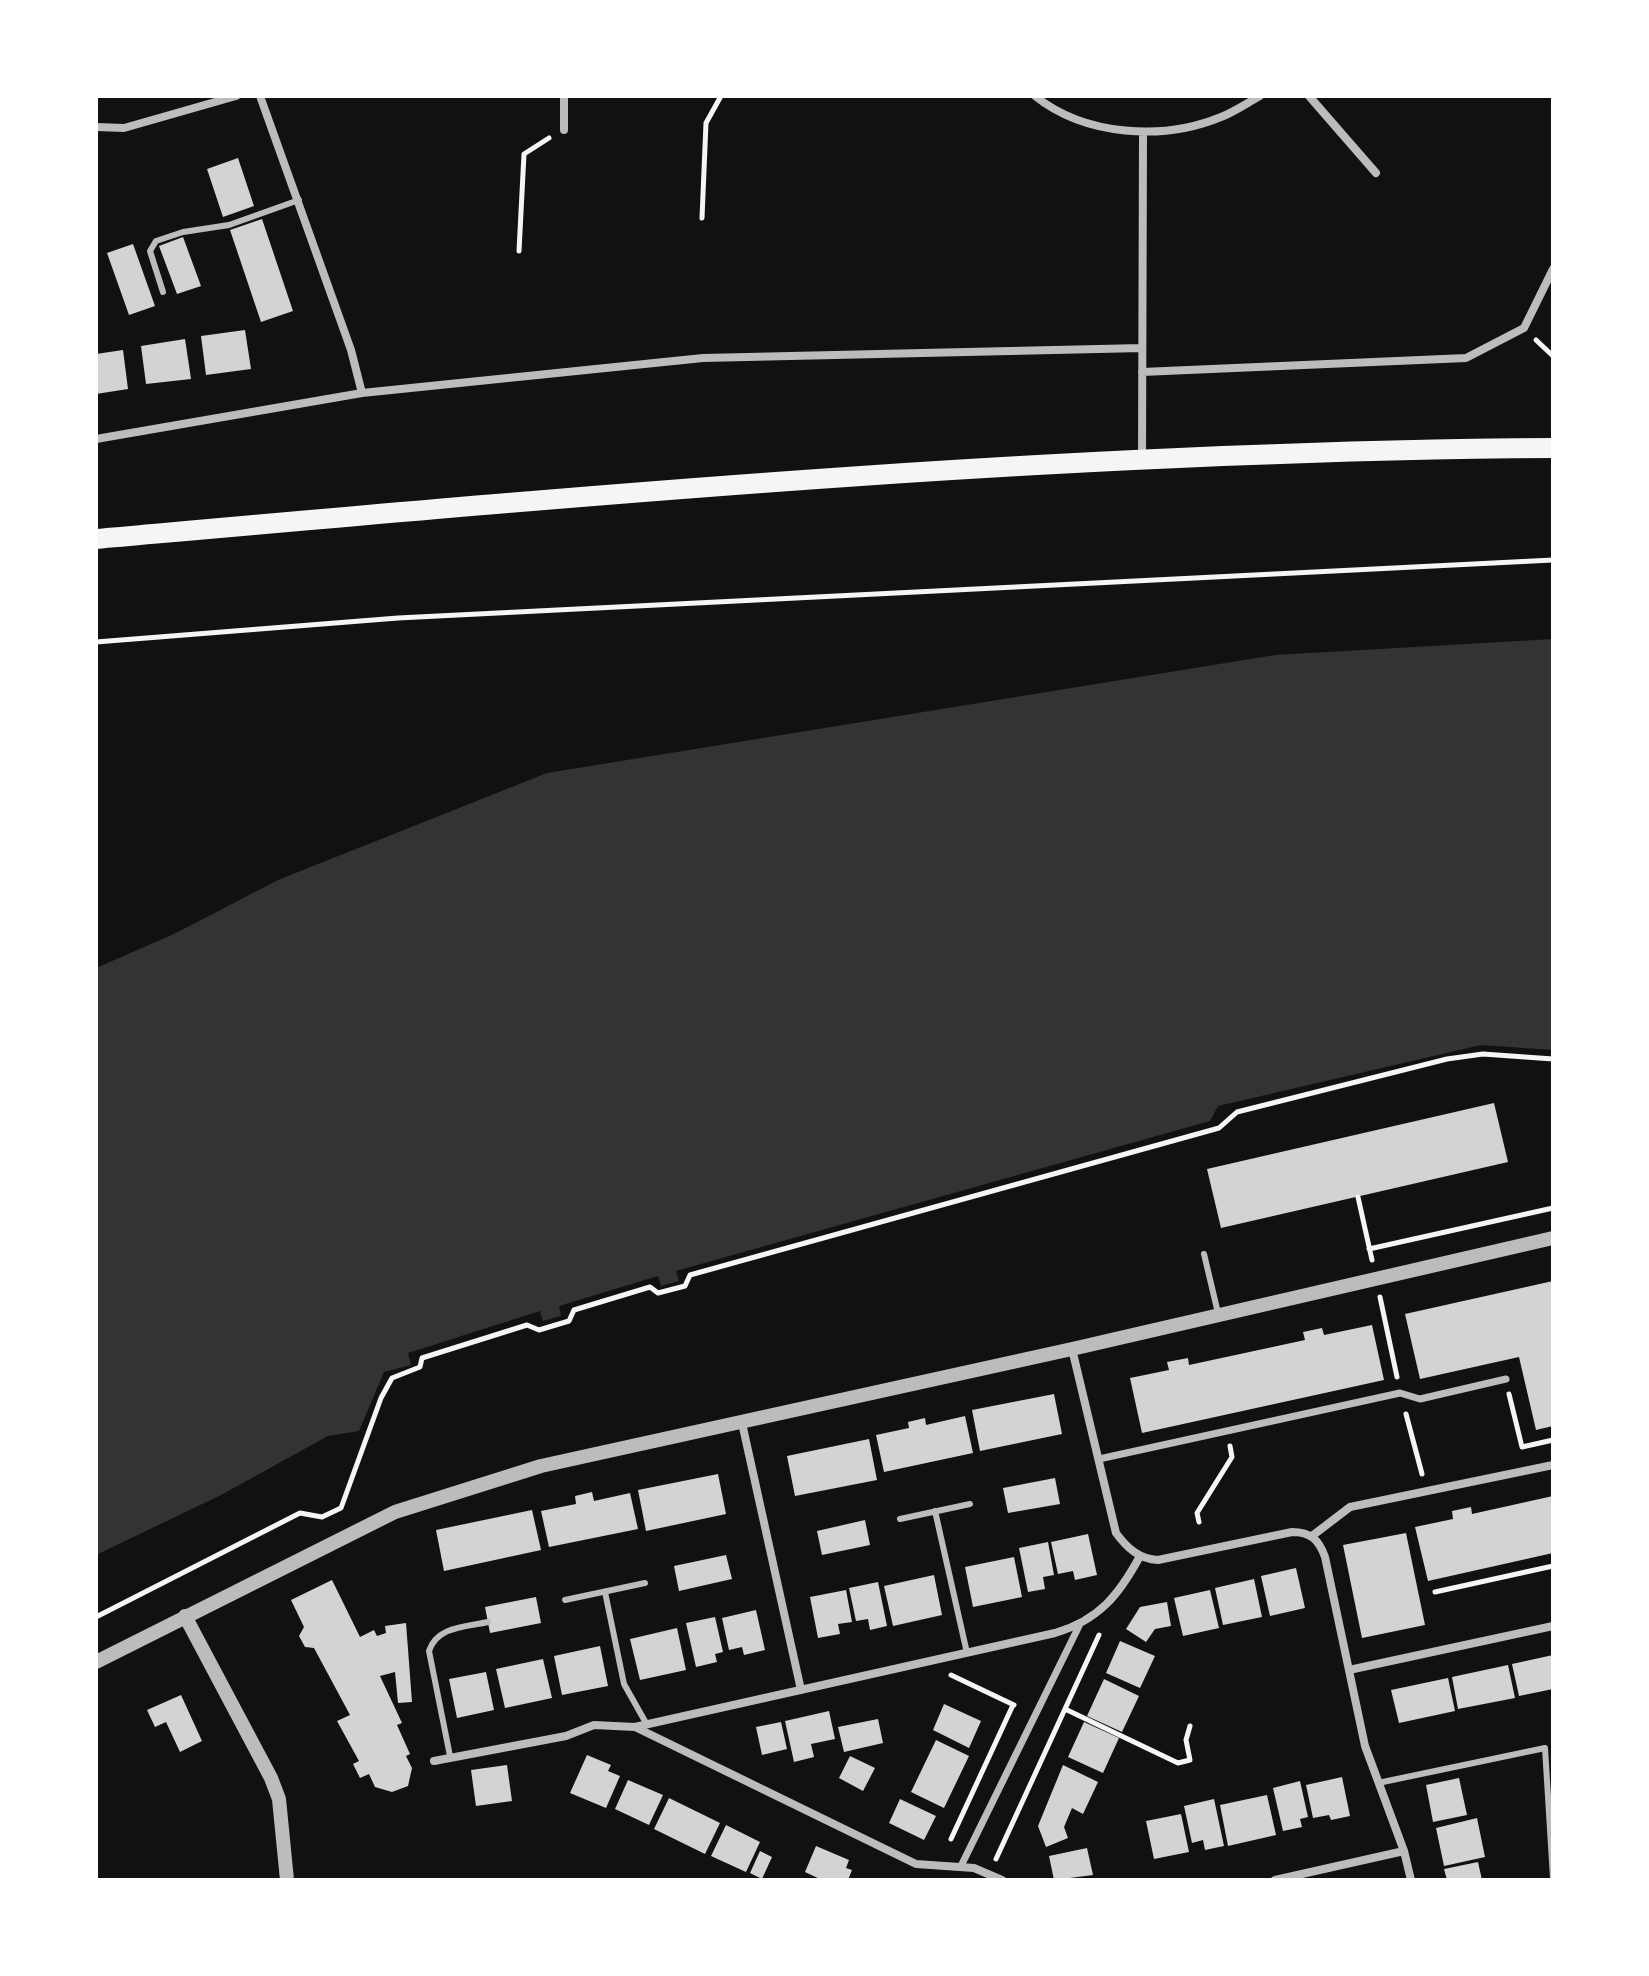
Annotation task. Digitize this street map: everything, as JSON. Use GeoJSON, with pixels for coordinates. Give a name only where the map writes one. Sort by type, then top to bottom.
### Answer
{"type":"FeatureCollection","features":[{"type":"Feature","properties":{"kind":"main road"},"geometry":{"type":"LineString","coordinates":[[96,539],[881,473],[1421,449],[1553,448]]}},
{"type":"Feature","properties":{"kind":"street"},"geometry":{"type":"LineString","coordinates":[[96,127],[124,128],[236,96]]}},
{"type":"Feature","properties":{"kind":"street"},"geometry":{"type":"LineString","coordinates":[[260,96],[351,350],[362,393]]}},
{"type":"Feature","properties":{"kind":"street"},"geometry":{"type":"LineString","coordinates":[[564,96],[564,130]]}},
{"type":"Feature","properties":{"kind":"street"},"geometry":{"type":"LineString","coordinates":[[1035,96],[1086,122],[1143,134],[1221,118],[1260,96]]}},
{"type":"Feature","properties":{"kind":"street"},"geometry":{"type":"LineString","coordinates":[[1309,96],[1376,173]]}},
{"type":"Feature","properties":{"kind":"street"},"geometry":{"type":"LineString","coordinates":[[1143,134],[1143,462]]}},
{"type":"Feature","properties":{"kind":"street"},"geometry":{"type":"LineString","coordinates":[[1142,372],[1466,358],[1524,328],[1553,269]]}},
{"type":"Feature","properties":{"kind":"street"},"geometry":{"type":"LineString","coordinates":[[96,439],[362,393],[703,358],[1142,348]]}},
{"type":"Feature","properties":{"kind":"street"},"geometry":{"type":"LineString","coordinates":[[96,1662],[395,1512],[541,1466],[1072,1349],[1553,1238]]}},
{"type":"Feature","properties":{"kind":"street"},"geometry":{"type":"LineString","coordinates":[[1072,1349],[1116,1533],[1126,1546],[1148,1559],[1173,1558],[1280,1533],[1303,1532],[1318,1541],[1325,1557],[1365,1746],[1404,1851],[1411,1880]]}},
{"type":"Feature","properties":{"kind":"street"},"geometry":{"type":"LineString","coordinates":[[1099,1459],[1400,1393],[1420,1399],[1506,1379]]}},
{"type":"Feature","properties":{"kind":"street"},"geometry":{"type":"LineString","coordinates":[[742,1423],[801,1690]]}},
{"type":"Feature","properties":{"kind":"street"},"geometry":{"type":"LineString","coordinates":[[1312,1536],[1350,1507],[1553,1465]]}},
{"type":"Feature","properties":{"kind":"street"},"geometry":{"type":"LineString","coordinates":[[434,1761],[552,1739],[594,1725],[635,1727],[1079,1626],[1109,1605],[1140,1556]]}},
{"type":"Feature","properties":{"kind":"street"},"geometry":{"type":"LineString","coordinates":[[185,1616],[271,1778],[279,1799],[287,1880]]}},
{"type":"Feature","properties":{"kind":"street"},"geometry":{"type":"LineString","coordinates":[[961,1866],[1079,1626]]}},
{"type":"Feature","properties":{"kind":"street"},"geometry":{"type":"LineString","coordinates":[[1349,1670],[1553,1626]]}},
{"type":"Feature","properties":{"kind":"street"},"geometry":{"type":"LineString","coordinates":[[635,1727],[887,1852],[928,1868],[961,1866],[1002,1880]]}},
{"type":"Feature","properties":{"kind":"street"},"geometry":{"type":"LineString","coordinates":[[1275,1880],[1404,1851]]}},
{"type":"Feature","properties":{"kind":"lane"},"geometry":{"type":"LineString","coordinates":[[163,292],[150,251],[156,241],[183,232],[229,225],[299,200]]}},
{"type":"Feature","properties":{"kind":"lane"},"geometry":{"type":"LineString","coordinates":[[1204,1254],[1218,1315]]}},
{"type":"Feature","properties":{"kind":"lane"},"geometry":{"type":"LineString","coordinates":[[900,1519],[970,1504]]}},
{"type":"Feature","properties":{"kind":"lane"},"geometry":{"type":"LineString","coordinates":[[935,1511],[967,1653]]}},
{"type":"Feature","properties":{"kind":"lane"},"geometry":{"type":"LineString","coordinates":[[565,1600],[645,1583]]}},
{"type":"Feature","properties":{"kind":"lane"},"geometry":{"type":"LineString","coordinates":[[605,1592],[624,1684],[646,1723]]}},
{"type":"Feature","properties":{"kind":"lane"},"geometry":{"type":"LineString","coordinates":[[450,1756],[429,1651],[433,1640],[441,1633],[488,1622]]}},
{"type":"Feature","properties":{"kind":"lane"},"geometry":{"type":"LineString","coordinates":[[1378,1783],[1545,1748],[1553,1878]]}},
{"type":"Feature","properties":{"kind":"path"},"geometry":{"type":"LineString","coordinates":[[702,218],[706,123],[721,96]]}},
{"type":"Feature","properties":{"kind":"path"},"geometry":{"type":"LineString","coordinates":[[519,251],[524,154],[564,130]]}},
{"type":"Feature","properties":{"kind":"path"},"geometry":{"type":"LineString","coordinates":[[96,642],[398,618],[1553,560]]}},
{"type":"Feature","properties":{"kind":"path"},"geometry":{"type":"LineString","coordinates":[[96,1617],[300,1513],[322,1517],[341,1508],[381,1398],[392,1378],[420,1367],[422,1358],[527,1325],[539,1330],[569,1321],[574,1310],[620,1296],[650,1287],[658,1293],[685,1286],[690,1275],[1219,1128],[1237,1112],[1447,1059],[1483,1054],[1553,1059]]}},
{"type":"Feature","properties":{"kind":"path"},"geometry":{"type":"LineString","coordinates":[[1358,1197],[1376,1279]]}},
{"type":"Feature","properties":{"kind":"path"},"geometry":{"type":"LineString","coordinates":[[1369,1249],[1553,1208]]}},
{"type":"Feature","properties":{"kind":"path"},"geometry":{"type":"LineString","coordinates":[[1506,1379],[1522,1447],[1553,1440]]}},
{"type":"Feature","properties":{"kind":"path"},"geometry":{"type":"LineString","coordinates":[[1199,1522],[1197,1513],[1232,1457],[1227,1429]]}},
{"type":"Feature","properties":{"kind":"path"},"geometry":{"type":"LineString","coordinates":[[1435,1592],[1553,1566]]}},
{"type":"Feature","properties":{"kind":"path"},"geometry":{"type":"LineString","coordinates":[[989,1874],[1095,1645],[1109,1605]]}},
{"type":"Feature","properties":{"kind":"path"},"geometry":{"type":"LineString","coordinates":[[924,1662],[1037,1716]]}},
{"type":"Feature","properties":{"kind":"path"},"geometry":{"type":"LineString","coordinates":[[944,1867],[952,1835],[1013,1705]]}},
{"type":"Feature","properties":{"kind":"path"},"geometry":{"type":"LineString","coordinates":[[1065,1709],[1178,1763],[1190,1760],[1186,1740],[1190,1726]]}},
{"type":"Feature","properties":{"kind":"shaded area"},"geometry":{"type":"Polygon","coordinates":[[[1553,639],[1553,1050],[1481,1045],[1218,1106],[1210,1121],[676,1271],[679,1281],[661,1286],[658,1276],[559,1306],[561,1316],[543,1321],[540,1311],[408,1353],[411,1365],[384,1372],[359,1431],[328,1436],[221,1495],[96,1555],[96,968],[176,933],[278,880],[547,773],[1275,655],[1553,639]]]}},
{"type":"Feature","properties":{"kind":"building"},"geometry":{"type":"Polygon","coordinates":[[[238,158],[254,206],[223,217],[207,169],[238,158]]]}},
{"type":"Feature","properties":{"kind":"building"},"geometry":{"type":"Polygon","coordinates":[[[262,219],[293,311],[261,322],[230,230],[262,219]]]}},
{"type":"Feature","properties":{"kind":"building"},"geometry":{"type":"Polygon","coordinates":[[[183,237],[201,286],[177,294],[159,246],[183,237]]]}},
{"type":"Feature","properties":{"kind":"building"},"geometry":{"type":"Polygon","coordinates":[[[133,244],[155,306],[129,315],[107,253],[133,244]]]}},
{"type":"Feature","properties":{"kind":"building"},"geometry":{"type":"Polygon","coordinates":[[[245,330],[251,369],[206,375],[201,336],[245,330]]]}},
{"type":"Feature","properties":{"kind":"building"},"geometry":{"type":"Polygon","coordinates":[[[185,339],[191,379],[146,384],[141,346],[185,339]]]}},
{"type":"Feature","properties":{"kind":"building"},"geometry":{"type":"Polygon","coordinates":[[[123,350],[128,389],[96,394],[96,354],[123,350]]]}},
{"type":"Feature","properties":{"kind":"building"},"geometry":{"type":"Polygon","coordinates":[[[1494,1103],[1508,1162],[1221,1228],[1207,1169],[1494,1103]]]}},
{"type":"Feature","properties":{"kind":"building"},"geometry":{"type":"Polygon","coordinates":[[[1553,1281],[1553,1426],[1536,1430],[1519,1357],[1420,1379],[1405,1314],[1553,1281]]]}},
{"type":"Feature","properties":{"kind":"building"},"geometry":{"type":"Polygon","coordinates":[[[1372,1325],[1384,1380],[1142,1433],[1130,1378],[1169,1370],[1167,1362],[1188,1358],[1189,1365],[1305,1340],[1303,1332],[1322,1328],[1324,1335],[1372,1325]]]}},
{"type":"Feature","properties":{"kind":"building"},"geometry":{"type":"Polygon","coordinates":[[[1054,1394],[1062,1434],[980,1451],[972,1410],[1054,1394]]]}},
{"type":"Feature","properties":{"kind":"building"},"geometry":{"type":"Polygon","coordinates":[[[965,1416],[973,1453],[884,1472],[876,1435],[909,1428],[908,1422],[925,1418],[926,1425],[965,1416]]]}},
{"type":"Feature","properties":{"kind":"building"},"geometry":{"type":"Polygon","coordinates":[[[869,1439],[877,1480],[795,1496],[787,1456],[869,1439]]]}},
{"type":"Feature","properties":{"kind":"building"},"geometry":{"type":"Polygon","coordinates":[[[718,1474],[726,1514],[646,1531],[638,1490],[718,1474]]]}},
{"type":"Feature","properties":{"kind":"building"},"geometry":{"type":"Polygon","coordinates":[[[1055,1478],[1060,1504],[1008,1513],[1003,1488],[1055,1478]]]}},
{"type":"Feature","properties":{"kind":"building"},"geometry":{"type":"Polygon","coordinates":[[[592,1492],[594,1501],[630,1493],[638,1529],[549,1547],[541,1511],[576,1504],[575,1496],[592,1492]]]}},
{"type":"Feature","properties":{"kind":"building"},"geometry":{"type":"Polygon","coordinates":[[[1553,1496],[1553,1553],[1428,1581],[1415,1527],[1453,1519],[1452,1511],[1471,1507],[1472,1514],[1553,1496]]]}},
{"type":"Feature","properties":{"kind":"building"},"geometry":{"type":"Polygon","coordinates":[[[532,1510],[541,1550],[444,1571],[436,1530],[532,1510]]]}},
{"type":"Feature","properties":{"kind":"building"},"geometry":{"type":"Polygon","coordinates":[[[865,1520],[870,1545],[822,1555],[817,1531],[865,1520]]]}},
{"type":"Feature","properties":{"kind":"building"},"geometry":{"type":"Polygon","coordinates":[[[1406,1533],[1425,1625],[1362,1638],[1343,1545],[1406,1533]]]}},
{"type":"Feature","properties":{"kind":"building"},"geometry":{"type":"Polygon","coordinates":[[[1088,1534],[1097,1575],[1075,1580],[1073,1571],[1058,1574],[1051,1542],[1088,1534]]]}},
{"type":"Feature","properties":{"kind":"building"},"geometry":{"type":"Polygon","coordinates":[[[1048,1542],[1054,1575],[1043,1577],[1045,1589],[1028,1592],[1019,1548],[1048,1542]]]}},
{"type":"Feature","properties":{"kind":"building"},"geometry":{"type":"Polygon","coordinates":[[[726,1555],[732,1579],[679,1591],[674,1566],[726,1555]]]}},
{"type":"Feature","properties":{"kind":"building"},"geometry":{"type":"Polygon","coordinates":[[[1014,1557],[1022,1597],[973,1607],[965,1567],[1014,1557]]]}},
{"type":"Feature","properties":{"kind":"building"},"geometry":{"type":"Polygon","coordinates":[[[1296,1568],[1305,1608],[1270,1616],[1261,1576],[1296,1568]]]}},
{"type":"Feature","properties":{"kind":"building"},"geometry":{"type":"Polygon","coordinates":[[[934,1575],[942,1615],[893,1626],[884,1586],[934,1575]]]}},
{"type":"Feature","properties":{"kind":"building"},"geometry":{"type":"Polygon","coordinates":[[[1254,1579],[1262,1617],[1223,1625],[1215,1588],[1254,1579]]]}},
{"type":"Feature","properties":{"kind":"building"},"geometry":{"type":"Polygon","coordinates":[[[332,1580],[360,1637],[374,1630],[377,1636],[386,1633],[385,1626],[406,1623],[412,1702],[398,1703],[395,1672],[380,1676],[402,1723],[397,1725],[410,1754],[406,1756],[412,1768],[408,1786],[392,1792],[375,1787],[369,1774],[360,1778],[353,1764],[359,1761],[337,1721],[350,1715],[314,1648],[305,1647],[299,1636],[304,1627],[291,1600],[332,1580]]]}},
{"type":"Feature","properties":{"kind":"building"},"geometry":{"type":"Polygon","coordinates":[[[878,1582],[887,1626],[870,1630],[868,1619],[856,1621],[849,1588],[878,1582]]]}},
{"type":"Feature","properties":{"kind":"building"},"geometry":{"type":"Polygon","coordinates":[[[846,1590],[852,1622],[838,1624],[840,1634],[818,1638],[810,1597],[846,1590]]]}},
{"type":"Feature","properties":{"kind":"building"},"geometry":{"type":"Polygon","coordinates":[[[1210,1590],[1219,1628],[1183,1636],[1174,1598],[1210,1590]]]}},
{"type":"Feature","properties":{"kind":"building"},"geometry":{"type":"Polygon","coordinates":[[[536,1597],[541,1623],[490,1633],[485,1607],[536,1597]]]}},
{"type":"Feature","properties":{"kind":"building"},"geometry":{"type":"Polygon","coordinates":[[[1167,1602],[1171,1626],[1155,1629],[1146,1642],[1126,1629],[1140,1607],[1167,1602]]]}},
{"type":"Feature","properties":{"kind":"building"},"geometry":{"type":"Polygon","coordinates":[[[756,1610],[765,1650],[744,1655],[742,1647],[729,1650],[722,1618],[756,1610]]]}},
{"type":"Feature","properties":{"kind":"building"},"geometry":{"type":"Polygon","coordinates":[[[715,1617],[723,1652],[715,1654],[717,1662],[696,1667],[686,1623],[715,1617]]]}},
{"type":"Feature","properties":{"kind":"building"},"geometry":{"type":"Polygon","coordinates":[[[677,1628],[686,1670],[640,1680],[630,1639],[677,1628]]]}},
{"type":"Feature","properties":{"kind":"building"},"geometry":{"type":"Polygon","coordinates":[[[1120,1641],[1155,1656],[1140,1688],[1106,1673],[1120,1641]]]}},
{"type":"Feature","properties":{"kind":"building"},"geometry":{"type":"Polygon","coordinates":[[[600,1646],[608,1686],[562,1695],[554,1656],[600,1646]]]}},
{"type":"Feature","properties":{"kind":"building"},"geometry":{"type":"Polygon","coordinates":[[[1553,1655],[1553,1689],[1519,1696],[1512,1664],[1553,1655]]]}},
{"type":"Feature","properties":{"kind":"building"},"geometry":{"type":"Polygon","coordinates":[[[543,1659],[552,1698],[505,1708],[496,1669],[543,1659]]]}},
{"type":"Feature","properties":{"kind":"building"},"geometry":{"type":"Polygon","coordinates":[[[1508,1665],[1515,1698],[1458,1709],[1452,1677],[1508,1665]]]}},
{"type":"Feature","properties":{"kind":"building"},"geometry":{"type":"Polygon","coordinates":[[[486,1672],[494,1710],[457,1718],[449,1679],[486,1672]]]}},
{"type":"Feature","properties":{"kind":"building"},"geometry":{"type":"Polygon","coordinates":[[[1448,1678],[1455,1711],[1399,1723],[1391,1690],[1448,1678]]]}},
{"type":"Feature","properties":{"kind":"building"},"geometry":{"type":"Polygon","coordinates":[[[1104,1679],[1139,1696],[1122,1732],[1087,1716],[1104,1679]]]}},
{"type":"Feature","properties":{"kind":"building"},"geometry":{"type":"Polygon","coordinates":[[[181,1695],[202,1741],[180,1752],[166,1722],[155,1727],[147,1710],[181,1695]]]}},
{"type":"Feature","properties":{"kind":"building"},"geometry":{"type":"Polygon","coordinates":[[[944,1704],[981,1721],[969,1748],[933,1730],[944,1704]]]}},
{"type":"Feature","properties":{"kind":"building"},"geometry":{"type":"Polygon","coordinates":[[[829,1711],[835,1739],[811,1744],[814,1757],[794,1762],[785,1721],[829,1711]]]}},
{"type":"Feature","properties":{"kind":"building"},"geometry":{"type":"Polygon","coordinates":[[[878,1719],[883,1743],[844,1752],[838,1727],[878,1719]]]}},
{"type":"Feature","properties":{"kind":"building"},"geometry":{"type":"Polygon","coordinates":[[[781,1722],[787,1749],[762,1755],[756,1727],[781,1722]]]}},
{"type":"Feature","properties":{"kind":"building"},"geometry":{"type":"Polygon","coordinates":[[[1084,1722],[1119,1738],[1103,1773],[1068,1757],[1084,1722]]]}},
{"type":"Feature","properties":{"kind":"building"},"geometry":{"type":"Polygon","coordinates":[[[936,1740],[969,1756],[944,1808],[911,1792],[936,1740]]]}},
{"type":"Feature","properties":{"kind":"building"},"geometry":{"type":"Polygon","coordinates":[[[587,1755],[611,1765],[608,1771],[620,1776],[606,1808],[570,1793],[587,1755]]]}},
{"type":"Feature","properties":{"kind":"building"},"geometry":{"type":"Polygon","coordinates":[[[850,1756],[875,1768],[863,1791],[839,1778],[850,1756]]]}},
{"type":"Feature","properties":{"kind":"building"},"geometry":{"type":"Polygon","coordinates":[[[507,1765],[512,1801],[476,1806],[471,1770],[507,1765]]]}},
{"type":"Feature","properties":{"kind":"building"},"geometry":{"type":"Polygon","coordinates":[[[1063,1765],[1098,1782],[1083,1814],[1072,1808],[1064,1827],[1068,1838],[1046,1847],[1038,1826],[1063,1765]]]}},
{"type":"Feature","properties":{"kind":"building"},"geometry":{"type":"Polygon","coordinates":[[[1342,1777],[1350,1816],[1331,1820],[1329,1815],[1313,1818],[1306,1785],[1342,1777]]]}},
{"type":"Feature","properties":{"kind":"building"},"geometry":{"type":"Polygon","coordinates":[[[1459,1778],[1467,1815],[1433,1822],[1426,1785],[1459,1778]]]}},
{"type":"Feature","properties":{"kind":"building"},"geometry":{"type":"Polygon","coordinates":[[[628,1780],[663,1795],[649,1825],[615,1809],[628,1780]]]}},
{"type":"Feature","properties":{"kind":"building"},"geometry":{"type":"Polygon","coordinates":[[[1300,1781],[1308,1817],[1300,1819],[1302,1827],[1283,1831],[1273,1788],[1300,1781]]]}},
{"type":"Feature","properties":{"kind":"building"},"geometry":{"type":"Polygon","coordinates":[[[1267,1795],[1276,1835],[1228,1846],[1220,1805],[1267,1795]]]}},
{"type":"Feature","properties":{"kind":"building"},"geometry":{"type":"Polygon","coordinates":[[[669,1798],[720,1823],[705,1854],[654,1829],[669,1798]]]}},
{"type":"Feature","properties":{"kind":"building"},"geometry":{"type":"Polygon","coordinates":[[[900,1799],[936,1816],[924,1840],[889,1823],[900,1799]]]}},
{"type":"Feature","properties":{"kind":"building"},"geometry":{"type":"Polygon","coordinates":[[[1214,1799],[1224,1846],[1205,1850],[1203,1840],[1192,1843],[1184,1806],[1214,1799]]]}},
{"type":"Feature","properties":{"kind":"building"},"geometry":{"type":"Polygon","coordinates":[[[1181,1814],[1189,1852],[1154,1859],[1146,1821],[1181,1814]]]}},
{"type":"Feature","properties":{"kind":"building"},"geometry":{"type":"Polygon","coordinates":[[[1477,1818],[1485,1857],[1444,1866],[1436,1828],[1477,1818]]]}},
{"type":"Feature","properties":{"kind":"building"},"geometry":{"type":"Polygon","coordinates":[[[726,1825],[760,1842],[746,1872],[711,1856],[726,1825]]]}},
{"type":"Feature","properties":{"kind":"building"},"geometry":{"type":"Polygon","coordinates":[[[816,1846],[849,1860],[846,1868],[852,1870],[848,1880],[822,1880],[805,1872],[816,1846]]]}},
{"type":"Feature","properties":{"kind":"building"},"geometry":{"type":"Polygon","coordinates":[[[1087,1848],[1093,1875],[1054,1880],[1049,1856],[1087,1848]]]}},
{"type":"Feature","properties":{"kind":"building"},"geometry":{"type":"Polygon","coordinates":[[[760,1851],[772,1857],[762,1879],[750,1873],[760,1851]]]}},
{"type":"Feature","properties":{"kind":"building"},"geometry":{"type":"Polygon","coordinates":[[[1478,1862],[1482,1880],[1447,1880],[1444,1869],[1478,1862]]]}}]}
